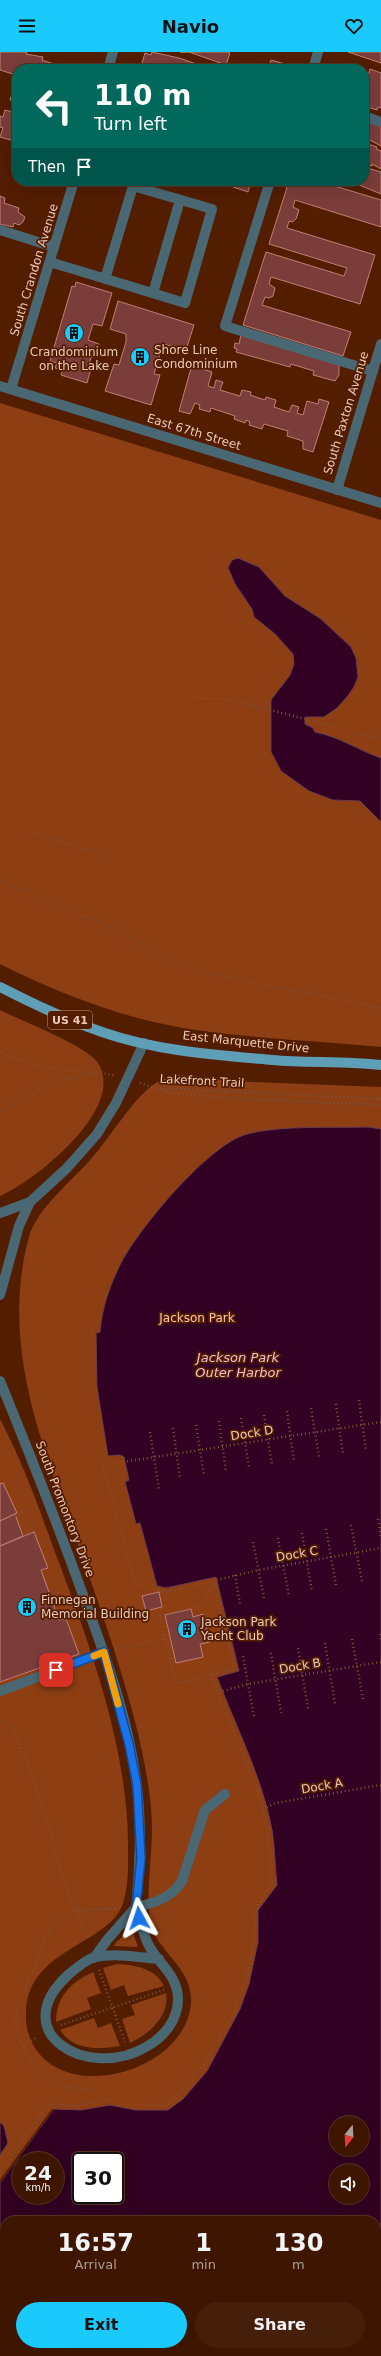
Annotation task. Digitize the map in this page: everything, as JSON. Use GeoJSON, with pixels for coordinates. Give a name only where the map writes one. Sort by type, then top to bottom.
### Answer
{"type":"FeatureCollection","features":[{"type":"Feature","properties":{"kind":"main road","name":"East Marquette Drive"},"geometry":{"type":"LineString","coordinates":[[0,987],[45,1010],[104,1033],[144,1043],[206,1054],[273,1060],[381,1065]]}},
{"type":"Feature","properties":{"kind":"street"},"geometry":{"type":"LineString","coordinates":[[109,64],[113,52]]}},
{"type":"Feature","properties":{"kind":"street"},"geometry":{"type":"LineString","coordinates":[[314,64],[318,52]]}},
{"type":"Feature","properties":{"kind":"street"},"geometry":{"type":"LineString","coordinates":[[369,118],[381,122]]}},
{"type":"Feature","properties":{"kind":"street","name":"South Crandon Avenue"},"geometry":{"type":"LineString","coordinates":[[11,389],[72,186]]}},
{"type":"Feature","properties":{"kind":"street"},"geometry":{"type":"LineString","coordinates":[[50,262],[105,279],[185,303],[212,209],[133,186],[105,279]]}},
{"type":"Feature","properties":{"kind":"street"},"geometry":{"type":"LineString","coordinates":[[268,186],[225,326],[373,371]]}},
{"type":"Feature","properties":{"kind":"street"},"geometry":{"type":"LineString","coordinates":[[153,293],[180,200]]}},
{"type":"Feature","properties":{"kind":"street"},"geometry":{"type":"LineString","coordinates":[[0,230],[54,247]]}},
{"type":"Feature","properties":{"kind":"street","name":"South Paxton Avenue"},"geometry":{"type":"LineString","coordinates":[[336,490],[381,344]]}},
{"type":"Feature","properties":{"kind":"street","name":"East 67th Street"},"geometry":{"type":"LineString","coordinates":[[0,386],[381,504]]}},
{"type":"Feature","properties":{"kind":"street"},"geometry":{"type":"LineString","coordinates":[[0,1213],[30,1202],[67,1168],[97,1134],[116,1103],[144,1043]]}},
{"type":"Feature","properties":{"kind":"street"},"geometry":{"type":"LineString","coordinates":[[0,1295],[19,1226],[30,1202]]}},
{"type":"Feature","properties":{"kind":"street","name":"South Promontory Drive"},"geometry":{"type":"LineString","coordinates":[[0,1381],[60,1528],[104,1652],[129,1744],[137,1785],[141,1858],[136,1907],[149,1946],[173,1977],[177,1990],[177,2005],[172,2022],[166,2031],[154,2043],[140,2051],[101,2059],[82,2057],[64,2049],[49,2032],[46,2014],[50,2001],[59,1983],[76,1967],[94,1958],[127,1955],[158,1959]]}},
{"type":"Feature","properties":{"kind":"street"},"geometry":{"type":"LineString","coordinates":[[0,1691],[104,1652]]}},
{"type":"Feature","properties":{"kind":"street"},"geometry":{"type":"LineString","coordinates":[[136,1907],[154,1903],[176,1890],[182,1881],[205,1810],[225,1794]]}},
{"type":"Feature","properties":{"kind":"street","name":"South Promontory Drive"},"geometry":{"type":"LineString","coordinates":[[94,1958],[107,1940],[136,1907]]}},
{"type":"Feature","properties":{"kind":"path"},"geometry":{"type":"LineString","coordinates":[[195,698],[229,699],[310,719],[381,739]]}},
{"type":"Feature","properties":{"kind":"path"},"geometry":{"type":"LineString","coordinates":[[32,832],[111,859]]}},
{"type":"Feature","properties":{"kind":"path"},"geometry":{"type":"LineString","coordinates":[[0,880],[102,924],[156,952],[206,973],[381,1008]]}},
{"type":"Feature","properties":{"kind":"path"},"geometry":{"type":"LineString","coordinates":[[0,1051],[28,1064],[64,1070],[101,1072],[67,1077],[0,1111]]}},
{"type":"Feature","properties":{"kind":"path","name":"Lakefront Trail"},"geometry":{"type":"LineString","coordinates":[[381,1098],[153,1088],[166,1092],[225,1098],[381,1105]]}},
{"type":"Feature","properties":{"kind":"path"},"geometry":{"type":"LineString","coordinates":[[359,1400],[366,1450]]}},
{"type":"Feature","properties":{"kind":"path"},"geometry":{"type":"LineString","coordinates":[[336,1404],[343,1454]]}},
{"type":"Feature","properties":{"kind":"path"},"geometry":{"type":"LineString","coordinates":[[311,1408],[319,1457]]}},
{"type":"Feature","properties":{"kind":"path"},"geometry":{"type":"LineString","coordinates":[[287,1411],[294,1461]]}},
{"type":"Feature","properties":{"kind":"path"},"geometry":{"type":"LineString","coordinates":[[264,1415],[272,1465]]}},
{"type":"Feature","properties":{"kind":"path"},"geometry":{"type":"LineString","coordinates":[[241,1418],[249,1467]]}},
{"type":"Feature","properties":{"kind":"path"},"geometry":{"type":"LineString","coordinates":[[219,1421],[226,1472]]}},
{"type":"Feature","properties":{"kind":"path","name":"Dock D"},"geometry":{"type":"LineString","coordinates":[[215,1581],[213,1580],[165,1592],[135,1583],[104,1464],[381,1422]]}},
{"type":"Feature","properties":{"kind":"path"},"geometry":{"type":"LineString","coordinates":[[196,1425],[204,1475]]}},
{"type":"Feature","properties":{"kind":"path"},"geometry":{"type":"LineString","coordinates":[[173,1428],[180,1478]]}},
{"type":"Feature","properties":{"kind":"path"},"geometry":{"type":"LineString","coordinates":[[150,1432],[159,1490]]}},
{"type":"Feature","properties":{"kind":"path"},"geometry":{"type":"LineString","coordinates":[[0,1453],[5,1451]]}},
{"type":"Feature","properties":{"kind":"path"},"geometry":{"type":"LineString","coordinates":[[15,1516],[30,1510]]}},
{"type":"Feature","properties":{"kind":"path"},"geometry":{"type":"LineString","coordinates":[[378,1519],[381,1537]]}},
{"type":"Feature","properties":{"kind":"path"},"geometry":{"type":"LineString","coordinates":[[351,1525],[362,1581]]}},
{"type":"Feature","properties":{"kind":"path"},"geometry":{"type":"LineString","coordinates":[[326,1529],[336,1585]]}},
{"type":"Feature","properties":{"kind":"path"},"geometry":{"type":"LineString","coordinates":[[22,1535],[37,1530]]}},
{"type":"Feature","properties":{"kind":"path"},"geometry":{"type":"LineString","coordinates":[[302,1533],[312,1592]]}},
{"type":"Feature","properties":{"kind":"path"},"geometry":{"type":"LineString","coordinates":[[278,1538],[289,1596]]}},
{"type":"Feature","properties":{"kind":"path"},"geometry":{"type":"LineString","coordinates":[[253,1542],[264,1598]]}},
{"type":"Feature","properties":{"kind":"path","name":"Dock C"},"geometry":{"type":"LineString","coordinates":[[215,1581],[258,1570],[381,1548]]}},
{"type":"Feature","properties":{"kind":"path"},"geometry":{"type":"LineString","coordinates":[[235,1576],[240,1604]]}},
{"type":"Feature","properties":{"kind":"path"},"geometry":{"type":"LineString","coordinates":[[215,1581],[234,1669],[176,1684],[160,1616],[201,1606],[215,1581]]}},
{"type":"Feature","properties":{"kind":"path"},"geometry":{"type":"LineString","coordinates":[[50,1595],[60,1592]]}},
{"type":"Feature","properties":{"kind":"path"},"geometry":{"type":"LineString","coordinates":[[380,1634],[381,1639]]}},
{"type":"Feature","properties":{"kind":"path"},"geometry":{"type":"LineString","coordinates":[[104,1652],[166,1638]]}},
{"type":"Feature","properties":{"kind":"path"},"geometry":{"type":"LineString","coordinates":[[352,1639],[363,1699]]}},
{"type":"Feature","properties":{"kind":"path"},"geometry":{"type":"LineString","coordinates":[[325,1644],[335,1704]]}},
{"type":"Feature","properties":{"kind":"path"},"geometry":{"type":"LineString","coordinates":[[298,1648],[308,1709]]}},
{"type":"Feature","properties":{"kind":"path"},"geometry":{"type":"LineString","coordinates":[[271,1653],[281,1713]]}},
{"type":"Feature","properties":{"kind":"path"},"geometry":{"type":"LineString","coordinates":[[243,1656],[254,1717]]}},
{"type":"Feature","properties":{"kind":"path","name":"Dock B"},"geometry":{"type":"LineString","coordinates":[[220,1691],[248,1684],[381,1662]]}},
{"type":"Feature","properties":{"kind":"path"},"geometry":{"type":"LineString","coordinates":[[0,2172],[41,2114],[51,2104],[72,2106],[108,2100],[126,2104],[164,2106],[205,2063],[231,2018],[246,1982],[254,1943],[256,1909],[272,1884],[265,1809],[220,1691],[211,1675]]}},
{"type":"Feature","properties":{"kind":"path"},"geometry":{"type":"LineString","coordinates":[[0,1721],[13,1728],[33,1779],[70,1900],[88,1937]]}},
{"type":"Feature","properties":{"kind":"path","name":"Dock A"},"geometry":{"type":"LineString","coordinates":[[265,1809],[276,1804],[381,1785]]}},
{"type":"Feature","properties":{"kind":"path"},"geometry":{"type":"LineString","coordinates":[[99,1969],[126,2044]]}},
{"type":"Feature","properties":{"kind":"path"},"geometry":{"type":"LineString","coordinates":[[58,2026],[165,1989]]}},
{"type":"Feature","properties":{"kind":"green space"},"geometry":{"type":"Polygon","coordinates":[[[0,403],[381,520],[381,1047],[225,1034],[177,1027],[124,1014],[99,1006],[49,987],[0,964],[0,403]]]}},
{"type":"Feature","properties":{"kind":"green space"},"geometry":{"type":"Polygon","coordinates":[[[0,1010],[53,1034],[92,1056],[98,1063],[104,1081],[100,1101],[89,1121],[73,1141],[34,1175],[0,1196],[0,1010]]]}},
{"type":"Feature","properties":{"kind":"green space","name":"Jackson Park"},"geometry":{"type":"Polygon","coordinates":[[[179,1075],[251,1082],[381,1087],[381,2216],[0,2216],[0,2155],[8,2143],[0,2122],[0,1419],[22,1465],[40,1512],[103,1690],[121,1766],[126,1804],[128,1842],[127,1886],[124,1900],[117,1915],[89,1938],[55,1959],[41,1973],[31,1989],[26,2011],[26,2021],[29,2035],[35,2048],[52,2065],[75,2074],[100,2076],[126,2071],[151,2060],[171,2045],[185,2025],[191,2001],[190,1989],[186,1979],[155,1935],[151,1925],[149,1915],[149,1891],[152,1817],[148,1781],[141,1745],[116,1657],[36,1422],[27,1385],[21,1348],[19,1310],[22,1272],[30,1233],[35,1222],[57,1194],[91,1159],[137,1100],[159,1081],[179,1075]]]}},
{"type":"Feature","properties":{"kind":"green space"},"geometry":{"type":"Polygon","coordinates":[[[132,1930],[138,1947],[114,1946],[116,1942],[132,1930]]]}},
{"type":"Feature","properties":{"kind":"green space"},"geometry":{"type":"Polygon","coordinates":[[[117,1964],[131,1965],[150,1971],[164,1986],[128,1996],[124,1985],[111,1990],[103,1968],[117,1964]]]}},
{"type":"Feature","properties":{"kind":"green space"},"geometry":{"type":"Polygon","coordinates":[[[93,1972],[101,1993],[87,1998],[91,2009],[56,2022],[59,2005],[66,1991],[85,1976],[93,1972]]]}},
{"type":"Feature","properties":{"kind":"green space"},"geometry":{"type":"Polygon","coordinates":[[[166,1993],[165,2009],[157,2023],[144,2035],[130,2043],[122,2019],[135,2015],[131,2005],[166,1993]]]}},
{"type":"Feature","properties":{"kind":"green space"},"geometry":{"type":"Polygon","coordinates":[[[94,2018],[98,2028],[111,2023],[120,2046],[95,2048],[79,2045],[65,2037],[60,2030],[94,2018]]]}},
{"type":"Feature","properties":{"kind":"water"},"geometry":{"type":"Polygon","coordinates":[[[238,558],[259,567],[285,596],[321,619],[351,647],[356,658],[358,677],[354,687],[337,708],[324,717],[305,717],[305,724],[313,728],[315,732],[341,740],[381,758],[381,822],[360,801],[333,800],[309,791],[281,771],[271,752],[271,700],[290,675],[294,664],[293,654],[275,634],[254,617],[252,609],[235,584],[228,568],[232,560],[238,558]]]}},
{"type":"Feature","properties":{"kind":"water","name":"Jackson Park Outer Harbor"},"geometry":{"type":"Polygon","coordinates":[[[368,1127],[381,1129],[381,2216],[0,2216],[0,2183],[12,2167],[12,2204],[64,2204],[64,2152],[23,2152],[54,2109],[81,2110],[110,2105],[135,2110],[168,2110],[183,2099],[207,2071],[240,2009],[249,1984],[258,1942],[258,1910],[277,1885],[273,1837],[268,1810],[248,1752],[217,1677],[239,1671],[216,1577],[166,1588],[157,1586],[140,1523],[136,1524],[125,1482],[129,1480],[124,1457],[120,1455],[108,1456],[97,1387],[96,1333],[100,1332],[107,1296],[121,1263],[143,1229],[176,1189],[214,1153],[231,1141],[247,1134],[260,1131],[291,1128],[368,1127]]]}},
{"type":"Feature","properties":{"kind":"water"},"geometry":{"type":"Polygon","coordinates":[[[0,2122],[4,2126],[8,2143],[0,2155],[0,2122]]]}},
{"type":"Feature","properties":{"kind":"pier"},"geometry":{"type":"Polygon","coordinates":[[[52,2109],[54,2109],[23,2152],[21,2152],[52,2109]]]}},
{"type":"Feature","properties":{"kind":"pier"},"geometry":{"type":"Polygon","coordinates":[[[12,2164],[12,2167],[0,2183],[0,2180],[12,2164]]]}},
{"type":"Feature","properties":{"kind":"building"},"geometry":{"type":"Polygon","coordinates":[[[0,52],[27,52],[26,54],[43,57],[42,60],[54,64],[12,64],[12,74],[0,70],[0,52]]]}},
{"type":"Feature","properties":{"kind":"building"},"geometry":{"type":"Polygon","coordinates":[[[152,52],[179,58],[196,64],[142,63],[145,53],[151,55],[152,52]]]}},
{"type":"Feature","properties":{"kind":"building"},"geometry":{"type":"Polygon","coordinates":[[[189,52],[230,53],[226,64],[189,52]]]}},
{"type":"Feature","properties":{"kind":"building"},"geometry":{"type":"Polygon","coordinates":[[[348,52],[381,52],[381,63],[348,52]]]}},
{"type":"Feature","properties":{"kind":"building"},"geometry":{"type":"Polygon","coordinates":[[[271,60],[285,64],[270,64],[271,60]]]}},
{"type":"Feature","properties":{"kind":"building"},"geometry":{"type":"Polygon","coordinates":[[[370,69],[381,73],[381,108],[378,107],[377,110],[369,108],[370,69]]]}},
{"type":"Feature","properties":{"kind":"building"},"geometry":{"type":"Polygon","coordinates":[[[5,110],[12,112],[12,141],[0,137],[3,128],[0,127],[0,116],[3,117],[5,110]]]}},
{"type":"Feature","properties":{"kind":"building"},"geometry":{"type":"Polygon","coordinates":[[[369,119],[381,123],[381,146],[369,140],[369,119]]]}},
{"type":"Feature","properties":{"kind":"building"},"geometry":{"type":"Polygon","coordinates":[[[369,144],[377,147],[376,149],[381,151],[381,169],[372,164],[372,166],[369,165],[369,144]]]}},
{"type":"Feature","properties":{"kind":"building"},"geometry":{"type":"Polygon","coordinates":[[[369,168],[381,172],[381,194],[362,186],[369,186],[369,168]]]}},
{"type":"Feature","properties":{"kind":"building"},"geometry":{"type":"Polygon","coordinates":[[[233,186],[250,186],[248,192],[233,186]]]}},
{"type":"Feature","properties":{"kind":"building"},"geometry":{"type":"Polygon","coordinates":[[[287,186],[335,186],[381,200],[381,227],[295,200],[293,207],[299,210],[296,219],[292,222],[289,221],[287,228],[375,255],[360,304],[271,277],[269,284],[275,288],[273,296],[269,298],[265,297],[262,305],[351,332],[343,356],[243,325],[266,252],[344,276],[347,268],[269,244],[287,186]]]}},
{"type":"Feature","properties":{"kind":"building"},"geometry":{"type":"Polygon","coordinates":[[[0,196],[5,198],[4,203],[19,208],[18,212],[25,217],[23,222],[19,225],[14,223],[13,227],[0,224],[0,196]]]}},
{"type":"Feature","properties":{"kind":"building","name":"Crandominium on the Lake"},"geometry":{"type":"Polygon","coordinates":[[[76,282],[112,293],[102,326],[93,324],[88,340],[99,344],[96,353],[93,352],[89,364],[92,365],[87,383],[61,375],[63,370],[55,368],[57,363],[50,361],[72,286],[75,287],[76,282]]]}},
{"type":"Feature","properties":{"kind":"building","name":"Shore Line Condominium"},"geometry":{"type":"Polygon","coordinates":[[[118,301],[194,325],[186,350],[163,344],[154,374],[160,375],[151,405],[105,391],[114,364],[119,365],[126,342],[126,334],[110,329],[118,301]]]}},
{"type":"Feature","properties":{"kind":"building"},"geometry":{"type":"Polygon","coordinates":[[[241,335],[339,365],[339,375],[335,381],[313,375],[314,371],[291,364],[290,367],[236,352],[237,349],[234,348],[235,343],[239,344],[241,335]]]}},
{"type":"Feature","properties":{"kind":"building"},"geometry":{"type":"Polygon","coordinates":[[[193,361],[205,364],[203,369],[212,372],[208,386],[214,388],[216,380],[223,382],[220,390],[240,396],[242,390],[251,392],[250,395],[265,400],[266,397],[276,400],[274,407],[289,412],[292,405],[299,407],[297,413],[303,415],[307,401],[318,404],[319,399],[329,402],[313,452],[303,449],[303,441],[287,436],[288,431],[264,424],[262,429],[249,425],[250,422],[246,420],[245,423],[234,419],[235,416],[211,408],[210,412],[199,409],[200,405],[195,403],[190,414],[179,411],[193,361]]]}},
{"type":"Feature","properties":{"kind":"building"},"geometry":{"type":"Polygon","coordinates":[[[3,1483],[17,1513],[0,1521],[0,1484],[3,1483]]]}},
{"type":"Feature","properties":{"kind":"building"},"geometry":{"type":"Polygon","coordinates":[[[15,1514],[23,1536],[0,1546],[0,1521],[15,1514]]]}},
{"type":"Feature","properties":{"kind":"building","name":"Finnegan Memorial Building"},"geometry":{"type":"Polygon","coordinates":[[[34,1532],[48,1568],[41,1570],[59,1620],[66,1619],[79,1654],[0,1682],[0,1546],[34,1532]]]}},
{"type":"Feature","properties":{"kind":"building"},"geometry":{"type":"Polygon","coordinates":[[[159,1592],[162,1607],[146,1611],[142,1596],[159,1592]]]}},
{"type":"Feature","properties":{"kind":"building","name":"Jackson Park Yacht Club"},"geometry":{"type":"Polygon","coordinates":[[[191,1609],[193,1617],[203,1614],[210,1642],[200,1644],[203,1657],[176,1663],[165,1615],[191,1609]]]}},
{"type":"Feature","properties":{"kind":"slow traffic"},"geometry":{"type":"LineString","coordinates":[[94,1656],[104,1652],[118,1704]]}},
{"type":"Feature","properties":{"kind":"place","name":"Crandominium on the Lake"},"geometry":{"type":"Point","coordinates":[74,333]}},
{"type":"Feature","properties":{"kind":"place","name":"Shore Line Condominium"},"geometry":{"type":"Point","coordinates":[140,357]}},
{"type":"Feature","properties":{"kind":"place","name":"Finnegan Memorial Building"},"geometry":{"type":"Point","coordinates":[27,1607]}},
{"type":"Feature","properties":{"kind":"place","name":"Jackson Park Yacht Club"},"geometry":{"type":"Point","coordinates":[187,1629]}},
{"type":"Feature","properties":{"kind":"route"},"geometry":{"type":"LineString","coordinates":[[56,1670],[104,1652],[129,1744],[137,1785],[140,1817],[141,1858],[136,1907],[139,1918]]}}]}
